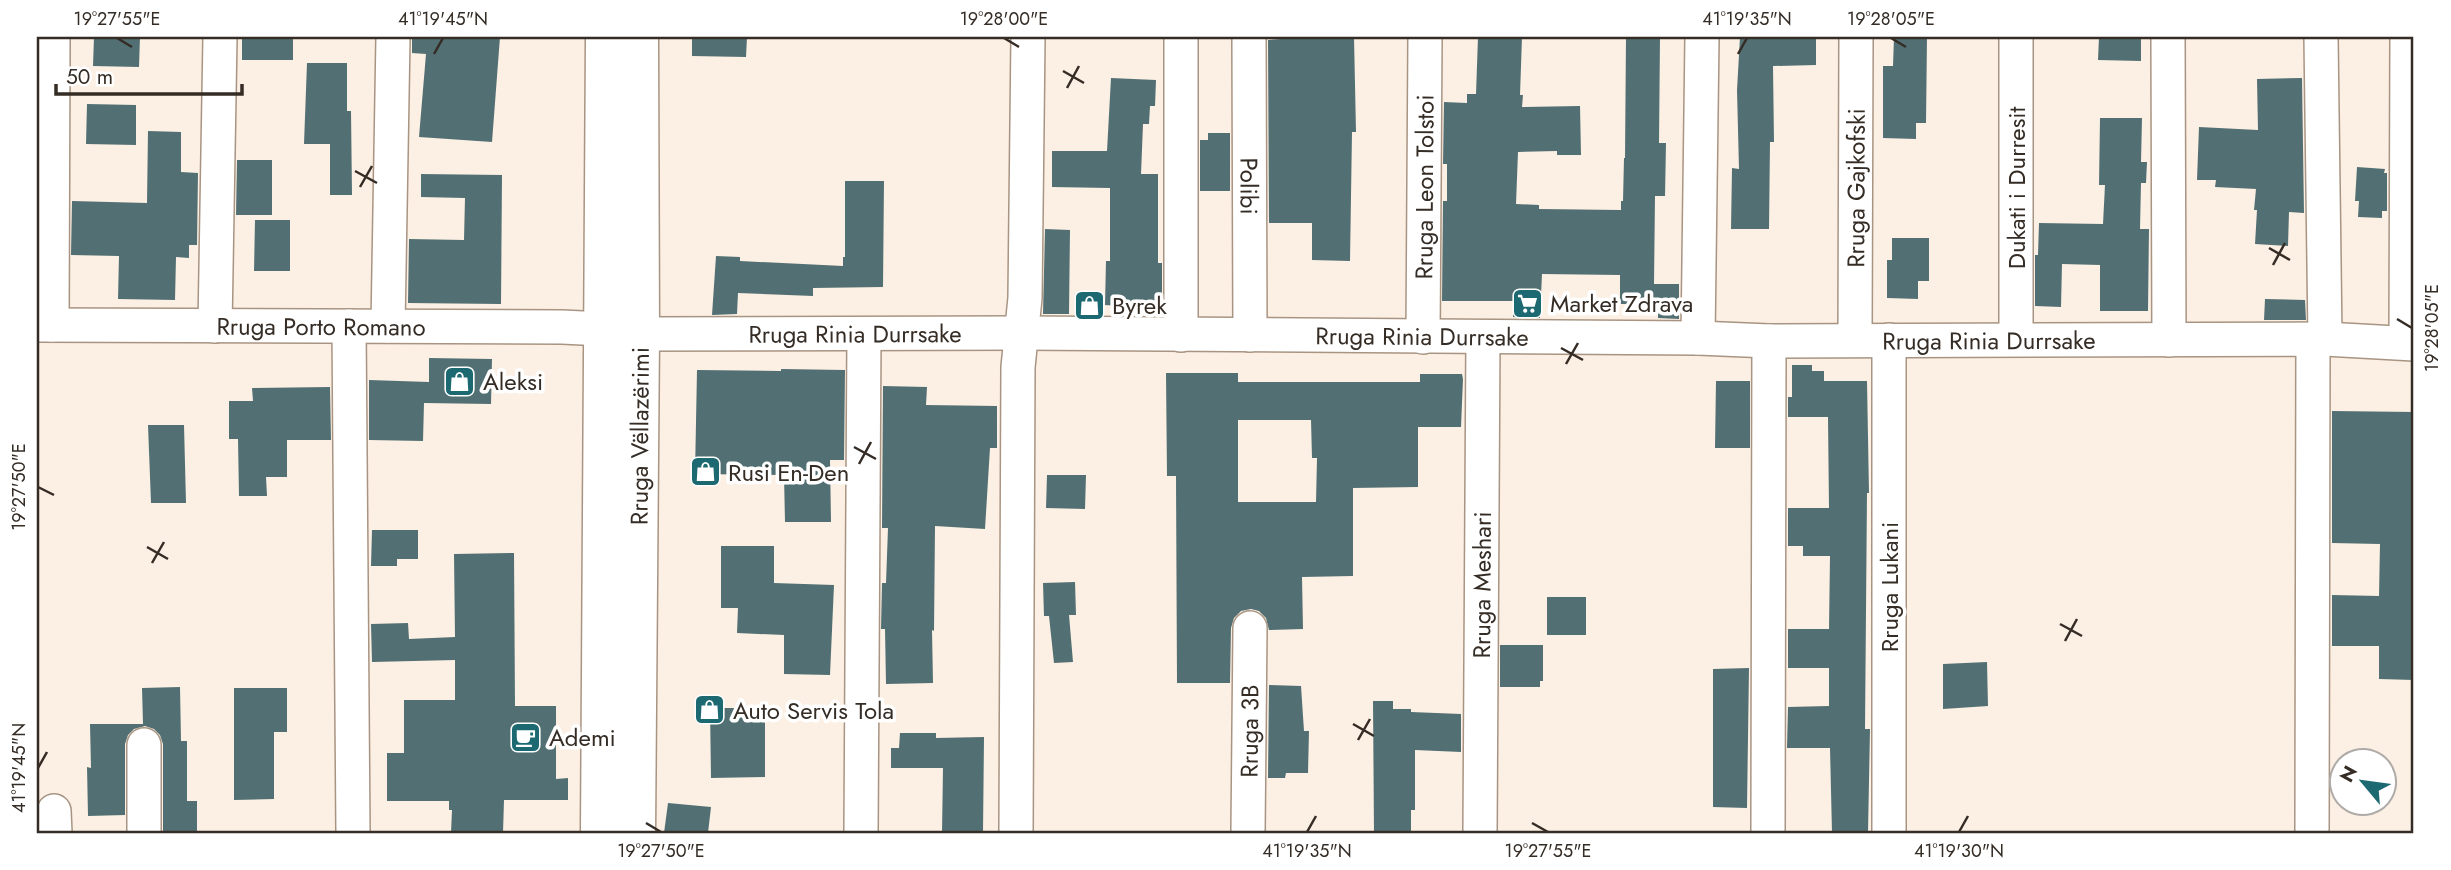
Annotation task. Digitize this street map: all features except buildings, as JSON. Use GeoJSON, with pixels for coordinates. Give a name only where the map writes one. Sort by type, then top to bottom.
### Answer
{"type":"FeatureCollection","features":[{"type":"Feature","properties":{"kind":"main road","name":"Rruga Vëllazërimi"},"geometry":{"type":"LineString","coordinates":[[600,833],[605,37]]}},
{"type":"Feature","properties":{"kind":"main road","name":"Rruga Vëllazërimi"},"geometry":{"type":"LineString","coordinates":[[636,833],[640,334],[639,37]]}},
{"type":"Feature","properties":{"kind":"street"},"geometry":{"type":"LineString","coordinates":[[44,325],[53,37]]}},
{"type":"Feature","properties":{"kind":"street"},"geometry":{"type":"LineString","coordinates":[[215,326],[220,37]]}},
{"type":"Feature","properties":{"kind":"street"},"geometry":{"type":"LineString","coordinates":[[388,326],[393,37]]}},
{"type":"Feature","properties":{"kind":"street"},"geometry":{"type":"LineString","coordinates":[[1016,833],[1018,366],[1025,298],[1028,37]]}},
{"type":"Feature","properties":{"kind":"street"},"geometry":{"type":"LineString","coordinates":[[1181,37],[1181,335]]}},
{"type":"Feature","properties":{"kind":"street","name":"Polibi"},"geometry":{"type":"LineString","coordinates":[[1249,37],[1250,335]]}},
{"type":"Feature","properties":{"kind":"street","name":"Rruga Leon Tolstoi"},"geometry":{"type":"LineString","coordinates":[[1423,337],[1425,37]]}},
{"type":"Feature","properties":{"kind":"street"},"geometry":{"type":"LineString","coordinates":[[1698,338],[1702,37]]}},
{"type":"Feature","properties":{"kind":"street","name":"Rruga Gajkofski"},"geometry":{"type":"LineString","coordinates":[[1855,340],[1856,37]]}},
{"type":"Feature","properties":{"kind":"street","name":"Dukati i Durresit"},"geometry":{"type":"LineString","coordinates":[[2016,37],[2017,339]]}},
{"type":"Feature","properties":{"kind":"street"},"geometry":{"type":"LineString","coordinates":[[2168,37],[2169,340]]}},
{"type":"Feature","properties":{"kind":"street"},"geometry":{"type":"LineString","coordinates":[[2312,833],[2321,37]]}},
{"type":"Feature","properties":{"kind":"street"},"geometry":{"type":"LineString","coordinates":[[2407,37],[2410,343]]}},
{"type":"Feature","properties":{"kind":"street","name":"Rruga Porto Romano"},"geometry":{"type":"LineString","coordinates":[[44,325],[603,329]]}},
{"type":"Feature","properties":{"kind":"street"},"geometry":{"type":"LineString","coordinates":[[349,326],[353,833]]}},
{"type":"Feature","properties":{"kind":"street","name":"Rruga Rinia Durrsake"},"geometry":{"type":"LineString","coordinates":[[640,334],[1021,333],[1698,338],[1769,341],[2319,339],[2410,343]]}},
{"type":"Feature","properties":{"kind":"street"},"geometry":{"type":"LineString","coordinates":[[861,833],[864,334]]}},
{"type":"Feature","properties":{"kind":"street","name":"Rruga Meshari"},"geometry":{"type":"LineString","coordinates":[[1480,833],[1483,337]]}},
{"type":"Feature","properties":{"kind":"street","name":"Rruga Lukani"},"geometry":{"type":"LineString","coordinates":[[1889,340],[1889,833]]}},
{"type":"Feature","properties":{"kind":"street"},"geometry":{"type":"LineString","coordinates":[[1768,833],[1769,341]]}},
{"type":"Feature","properties":{"kind":"street","name":"Rruga 3B"},"geometry":{"type":"LineString","coordinates":[[1248,833],[1250,628]]}},
{"type":"Feature","properties":{"kind":"street"},"geometry":{"type":"LineString","coordinates":[[144,745],[144,833]]}},
{"type":"Feature","properties":{"kind":"place","name":"Market Zdrava"},"geometry":{"type":"Point","coordinates":[1527,303]}},
{"type":"Feature","properties":{"kind":"place","name":"Byrek"},"geometry":{"type":"Point","coordinates":[1089,305]}},
{"type":"Feature","properties":{"kind":"place","name":"Aleksi"},"geometry":{"type":"Point","coordinates":[460,381]}},
{"type":"Feature","properties":{"kind":"place","name":"Rusi En-Den"},"geometry":{"type":"Point","coordinates":[705,472]}},
{"type":"Feature","properties":{"kind":"place","name":"Auto Servis Tola"},"geometry":{"type":"Point","coordinates":[710,710]}},
{"type":"Feature","properties":{"kind":"place","name":"Ademi"},"geometry":{"type":"Point","coordinates":[526,737]}}]}
